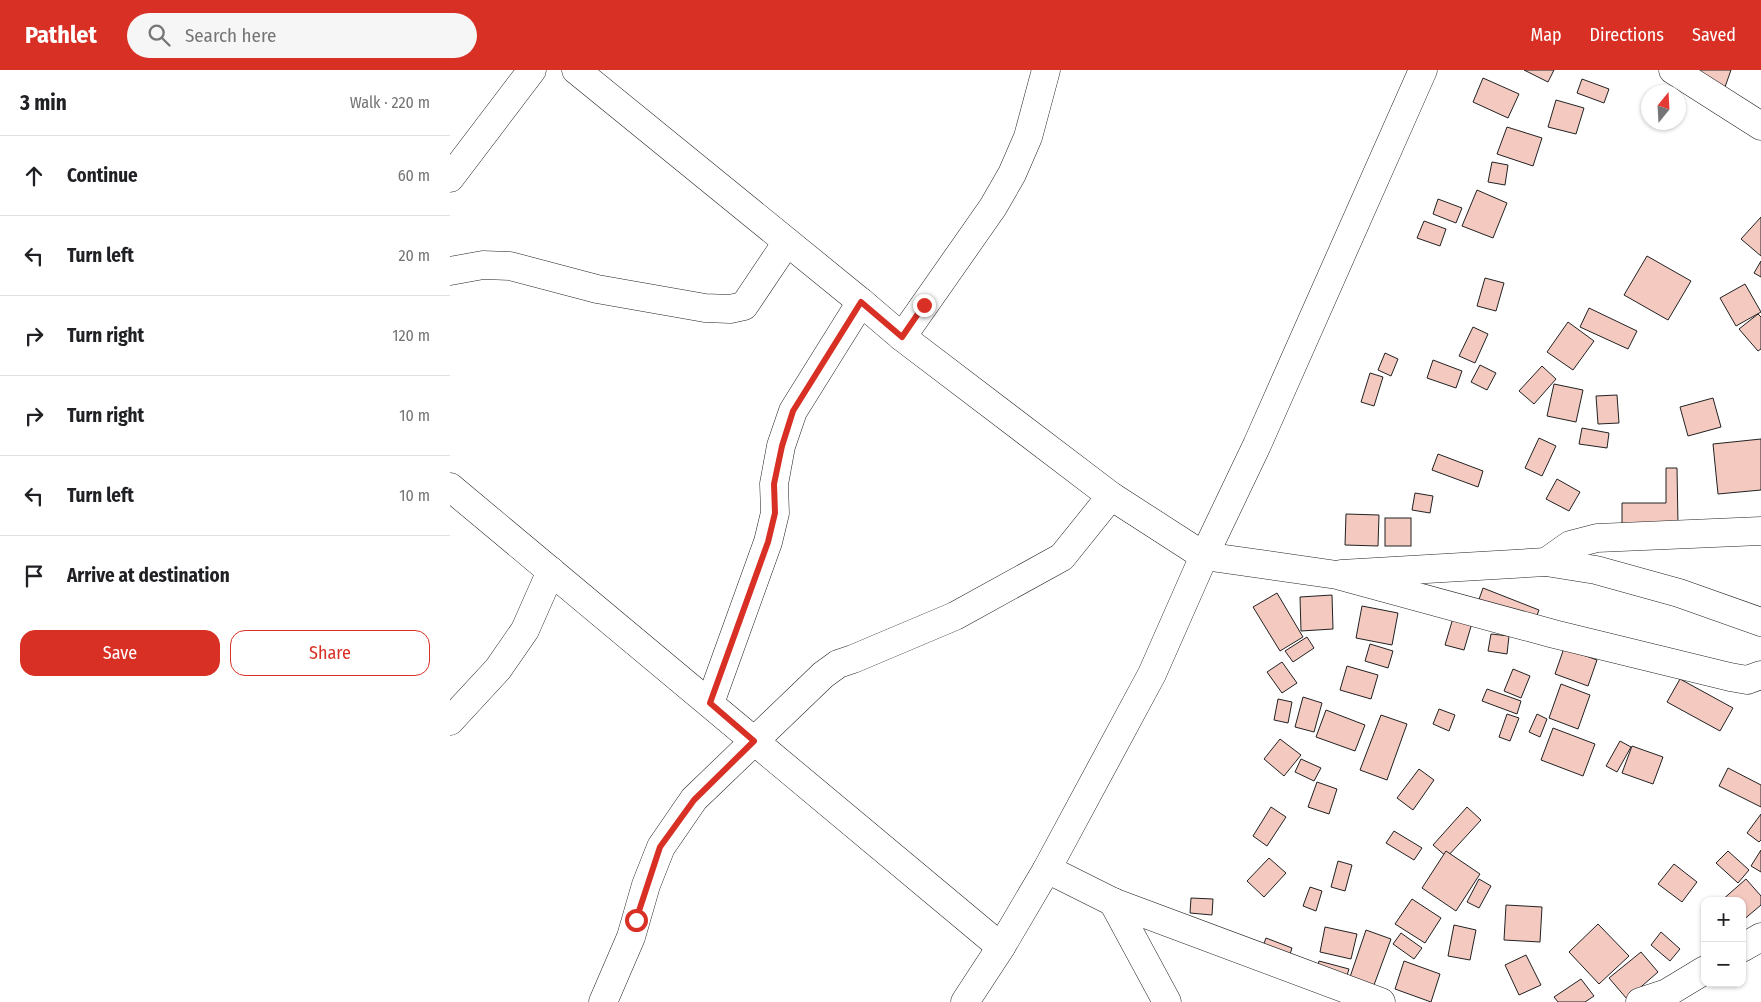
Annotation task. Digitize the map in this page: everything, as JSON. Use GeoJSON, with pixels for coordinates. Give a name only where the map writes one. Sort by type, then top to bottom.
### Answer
{"type":"FeatureCollection","features":[{"type":"Feature","properties":{"kind":"street"},"geometry":{"type":"LineString","coordinates":[[450,178],[532,70]]}},
{"type":"Feature","properties":{"kind":"street"},"geometry":{"type":"LineString","coordinates":[[576,70],[902,337],[1111,496],[1204,556],[1338,575],[1554,634],[1730,677],[1747,680],[1761,675]]}},
{"type":"Feature","properties":{"kind":"street"},"geometry":{"type":"LineString","coordinates":[[902,337],[993,207],[1012,174],[1028,137],[1046,70]]}},
{"type":"Feature","properties":{"kind":"street"},"geometry":{"type":"LineString","coordinates":[[964,1002],[1001,947],[1047,869],[1152,674],[1204,556],[1257,445],[1423,70]]}},
{"type":"Feature","properties":{"kind":"street"},"geometry":{"type":"LineString","coordinates":[[1673,70],[1761,126]]}},
{"type":"Feature","properties":{"kind":"street"},"geometry":{"type":"LineString","coordinates":[[450,271],[483,265],[510,266],[597,289],[705,308],[730,310],[744,306],[787,242]]}},
{"type":"Feature","properties":{"kind":"street"},"geometry":{"type":"LineString","coordinates":[[710,703],[768,542],[775,513],[774,484],[782,446],[793,411],[861,302]]}},
{"type":"Feature","properties":{"kind":"street"},"geometry":{"type":"LineString","coordinates":[[450,487],[1001,947]]}},
{"type":"Feature","properties":{"kind":"street"},"geometry":{"type":"LineString","coordinates":[[604,1002],[631,937],[646,885],[660,847],[694,800],[823,675],[838,664],[955,616],[1062,557],[1111,496]]}},
{"type":"Feature","properties":{"kind":"street"},"geometry":{"type":"LineString","coordinates":[[1546,562],[1570,546],[1597,538],[1761,531]]}},
{"type":"Feature","properties":{"kind":"street"},"geometry":{"type":"LineString","coordinates":[[1338,575],[1546,562],[1596,570],[1679,593],[1761,622]]}},
{"type":"Feature","properties":{"kind":"street"},"geometry":{"type":"LineString","coordinates":[[450,720],[498,669],[525,630],[551,571]]}},
{"type":"Feature","properties":{"kind":"street"},"geometry":{"type":"LineString","coordinates":[[1047,869],[1113,902],[1380,1002]]}},
{"type":"Feature","properties":{"kind":"street"},"geometry":{"type":"LineString","coordinates":[[1113,902],[1168,1002]]}},
{"type":"Feature","properties":{"kind":"street"},"geometry":{"type":"LineString","coordinates":[[1746,946],[1761,938]]}},
{"type":"Feature","properties":{"kind":"street"},"geometry":{"type":"LineString","coordinates":[[1640,1002],[1667,992],[1701,972]]}},
{"type":"Feature","properties":{"kind":"building"},"geometry":{"type":"Polygon","coordinates":[[[1524,70],[1554,70],[1548,82],[1524,70]]]}},
{"type":"Feature","properties":{"kind":"building"},"geometry":{"type":"Polygon","coordinates":[[[1695,70],[1731,70],[1725,87],[1695,70]]]}},
{"type":"Feature","properties":{"kind":"building"},"geometry":{"type":"Polygon","coordinates":[[[1483,78],[1519,94],[1508,118],[1473,102],[1483,78]]]}},
{"type":"Feature","properties":{"kind":"building"},"geometry":{"type":"Polygon","coordinates":[[[1582,79],[1609,89],[1604,103],[1577,93],[1582,79]]]}},
{"type":"Feature","properties":{"kind":"building"},"geometry":{"type":"Polygon","coordinates":[[[1556,100],[1584,108],[1576,134],[1548,127],[1556,100]]]}},
{"type":"Feature","properties":{"kind":"building"},"geometry":{"type":"Polygon","coordinates":[[[1507,127],[1542,138],[1533,166],[1497,154],[1507,127]]]}},
{"type":"Feature","properties":{"kind":"building"},"geometry":{"type":"Polygon","coordinates":[[[1492,162],[1508,165],[1505,185],[1488,182],[1492,162]]]}},
{"type":"Feature","properties":{"kind":"building"},"geometry":{"type":"Polygon","coordinates":[[[1477,190],[1507,203],[1493,238],[1462,226],[1477,190]]]}},
{"type":"Feature","properties":{"kind":"building"},"geometry":{"type":"Polygon","coordinates":[[[1438,199],[1462,208],[1456,223],[1433,214],[1438,199]]]}},
{"type":"Feature","properties":{"kind":"building"},"geometry":{"type":"Polygon","coordinates":[[[1761,217],[1761,256],[1741,239],[1761,217]]]}},
{"type":"Feature","properties":{"kind":"building"},"geometry":{"type":"Polygon","coordinates":[[[1424,221],[1446,229],[1440,246],[1417,238],[1424,221]]]}},
{"type":"Feature","properties":{"kind":"building"},"geometry":{"type":"Polygon","coordinates":[[[1647,256],[1691,281],[1668,320],[1624,295],[1647,256]]]}},
{"type":"Feature","properties":{"kind":"building"},"geometry":{"type":"Polygon","coordinates":[[[1761,261],[1761,277],[1754,273],[1761,261]]]}},
{"type":"Feature","properties":{"kind":"building"},"geometry":{"type":"Polygon","coordinates":[[[1485,278],[1504,283],[1496,311],[1477,306],[1485,278]]]}},
{"type":"Feature","properties":{"kind":"building"},"geometry":{"type":"Polygon","coordinates":[[[1745,284],[1761,312],[1736,326],[1720,298],[1745,284]]]}},
{"type":"Feature","properties":{"kind":"building"},"geometry":{"type":"Polygon","coordinates":[[[1589,308],[1637,331],[1628,349],[1580,327],[1589,308]]]}},
{"type":"Feature","properties":{"kind":"building"},"geometry":{"type":"Polygon","coordinates":[[[1758,314],[1761,317],[1761,349],[1758,351],[1739,329],[1758,314]]]}},
{"type":"Feature","properties":{"kind":"building"},"geometry":{"type":"Polygon","coordinates":[[[1568,322],[1594,341],[1573,370],[1547,352],[1568,322]]]}},
{"type":"Feature","properties":{"kind":"building"},"geometry":{"type":"Polygon","coordinates":[[[1473,327],[1488,334],[1475,363],[1459,356],[1473,327]]]}},
{"type":"Feature","properties":{"kind":"building"},"geometry":{"type":"Polygon","coordinates":[[[1385,353],[1398,359],[1391,376],[1378,370],[1385,353]]]}},
{"type":"Feature","properties":{"kind":"building"},"geometry":{"type":"Polygon","coordinates":[[[1433,360],[1462,371],[1456,388],[1427,378],[1433,360]]]}},
{"type":"Feature","properties":{"kind":"building"},"geometry":{"type":"Polygon","coordinates":[[[1480,365],[1496,373],[1487,390],[1471,382],[1480,365]]]}},
{"type":"Feature","properties":{"kind":"building"},"geometry":{"type":"Polygon","coordinates":[[[1542,366],[1556,379],[1534,404],[1519,391],[1542,366]]]}},
{"type":"Feature","properties":{"kind":"building"},"geometry":{"type":"Polygon","coordinates":[[[1370,373],[1383,377],[1374,406],[1361,402],[1370,373]]]}},
{"type":"Feature","properties":{"kind":"building"},"geometry":{"type":"Polygon","coordinates":[[[1554,384],[1583,390],[1576,422],[1547,416],[1554,384]]]}},
{"type":"Feature","properties":{"kind":"building"},"geometry":{"type":"Polygon","coordinates":[[[1617,395],[1619,423],[1598,424],[1596,396],[1617,395]]]}},
{"type":"Feature","properties":{"kind":"building"},"geometry":{"type":"Polygon","coordinates":[[[1713,398],[1721,427],[1688,436],[1680,407],[1713,398]]]}},
{"type":"Feature","properties":{"kind":"building"},"geometry":{"type":"Polygon","coordinates":[[[1582,428],[1609,433],[1607,448],[1579,444],[1582,428]]]}},
{"type":"Feature","properties":{"kind":"building"},"geometry":{"type":"Polygon","coordinates":[[[1539,438],[1556,446],[1542,476],[1525,468],[1539,438]]]}},
{"type":"Feature","properties":{"kind":"building"},"geometry":{"type":"Polygon","coordinates":[[[1761,439],[1761,490],[1718,494],[1713,444],[1761,439]]]}},
{"type":"Feature","properties":{"kind":"building"},"geometry":{"type":"Polygon","coordinates":[[[1438,454],[1483,471],[1478,487],[1432,470],[1438,454]]]}},
{"type":"Feature","properties":{"kind":"building"},"geometry":{"type":"Polygon","coordinates":[[[1666,468],[1677,468],[1678,524],[1622,524],[1622,503],[1666,503],[1666,468]]]}},
{"type":"Feature","properties":{"kind":"building"},"geometry":{"type":"Polygon","coordinates":[[[1557,479],[1580,492],[1569,511],[1546,499],[1557,479]]]}},
{"type":"Feature","properties":{"kind":"building"},"geometry":{"type":"Polygon","coordinates":[[[1415,493],[1433,496],[1430,513],[1412,510],[1415,493]]]}},
{"type":"Feature","properties":{"kind":"building"},"geometry":{"type":"Polygon","coordinates":[[[1346,514],[1379,515],[1378,546],[1345,545],[1346,514]]]}},
{"type":"Feature","properties":{"kind":"building"},"geometry":{"type":"Polygon","coordinates":[[[1385,518],[1411,518],[1411,546],[1385,546],[1385,518]]]}},
{"type":"Feature","properties":{"kind":"building"},"geometry":{"type":"Polygon","coordinates":[[[1483,588],[1539,610],[1533,626],[1477,605],[1483,588]]]}},
{"type":"Feature","properties":{"kind":"building"},"geometry":{"type":"Polygon","coordinates":[[[1277,593],[1303,637],[1280,651],[1253,607],[1277,593]]]}},
{"type":"Feature","properties":{"kind":"building"},"geometry":{"type":"Polygon","coordinates":[[[1332,595],[1333,629],[1301,631],[1300,597],[1332,595]]]}},
{"type":"Feature","properties":{"kind":"building"},"geometry":{"type":"Polygon","coordinates":[[[1362,606],[1398,613],[1392,645],[1356,638],[1362,606]]]}},
{"type":"Feature","properties":{"kind":"building"},"geometry":{"type":"Polygon","coordinates":[[[1453,618],[1472,623],[1464,650],[1445,645],[1453,618]]]}},
{"type":"Feature","properties":{"kind":"building"},"geometry":{"type":"Polygon","coordinates":[[[1491,634],[1509,636],[1507,654],[1488,651],[1491,634]]]}},
{"type":"Feature","properties":{"kind":"building"},"geometry":{"type":"Polygon","coordinates":[[[1307,637],[1314,648],[1293,662],[1285,651],[1307,637]]]}},
{"type":"Feature","properties":{"kind":"building"},"geometry":{"type":"Polygon","coordinates":[[[1370,644],[1393,651],[1388,668],[1365,661],[1370,644]]]}},
{"type":"Feature","properties":{"kind":"building"},"geometry":{"type":"Polygon","coordinates":[[[1564,648],[1597,660],[1588,686],[1555,674],[1564,648]]]}},
{"type":"Feature","properties":{"kind":"building"},"geometry":{"type":"Polygon","coordinates":[[[1282,662],[1297,683],[1282,693],[1267,672],[1282,662]]]}},
{"type":"Feature","properties":{"kind":"building"},"geometry":{"type":"Polygon","coordinates":[[[1347,666],[1378,675],[1371,699],[1340,690],[1347,666]]]}},
{"type":"Feature","properties":{"kind":"building"},"geometry":{"type":"Polygon","coordinates":[[[1513,669],[1530,676],[1521,698],[1504,691],[1513,669]]]}},
{"type":"Feature","properties":{"kind":"building"},"geometry":{"type":"Polygon","coordinates":[[[1680,679],[1733,708],[1720,731],[1667,702],[1680,679]]]}},
{"type":"Feature","properties":{"kind":"building"},"geometry":{"type":"Polygon","coordinates":[[[1561,684],[1590,695],[1578,729],[1549,718],[1561,684]]]}},
{"type":"Feature","properties":{"kind":"building"},"geometry":{"type":"Polygon","coordinates":[[[1487,689],[1521,701],[1517,714],[1482,701],[1487,689]]]}},
{"type":"Feature","properties":{"kind":"building"},"geometry":{"type":"Polygon","coordinates":[[[1303,697],[1322,703],[1314,732],[1295,727],[1303,697]]]}},
{"type":"Feature","properties":{"kind":"building"},"geometry":{"type":"Polygon","coordinates":[[[1278,699],[1292,702],[1288,723],[1274,720],[1278,699]]]}},
{"type":"Feature","properties":{"kind":"building"},"geometry":{"type":"Polygon","coordinates":[[[1439,709],[1455,715],[1449,731],[1433,724],[1439,709]]]}},
{"type":"Feature","properties":{"kind":"building"},"geometry":{"type":"Polygon","coordinates":[[[1326,710],[1365,725],[1355,751],[1316,737],[1326,710]]]}},
{"type":"Feature","properties":{"kind":"building"},"geometry":{"type":"Polygon","coordinates":[[[1507,714],[1519,718],[1510,741],[1499,737],[1507,714]]]}},
{"type":"Feature","properties":{"kind":"building"},"geometry":{"type":"Polygon","coordinates":[[[1537,714],[1547,719],[1540,737],[1529,732],[1537,714]]]}},
{"type":"Feature","properties":{"kind":"building"},"geometry":{"type":"Polygon","coordinates":[[[1381,715],[1407,724],[1387,780],[1360,770],[1381,715]]]}},
{"type":"Feature","properties":{"kind":"building"},"geometry":{"type":"Polygon","coordinates":[[[1553,728],[1595,744],[1583,776],[1541,760],[1553,728]]]}},
{"type":"Feature","properties":{"kind":"building"},"geometry":{"type":"Polygon","coordinates":[[[1280,739],[1301,755],[1284,776],[1264,759],[1280,739]]]}},
{"type":"Feature","properties":{"kind":"building"},"geometry":{"type":"Polygon","coordinates":[[[1620,741],[1631,747],[1617,772],[1606,766],[1620,741]]]}},
{"type":"Feature","properties":{"kind":"building"},"geometry":{"type":"Polygon","coordinates":[[[1632,746],[1663,757],[1653,784],[1622,773],[1632,746]]]}},
{"type":"Feature","properties":{"kind":"building"},"geometry":{"type":"Polygon","coordinates":[[[1301,759],[1321,768],[1314,781],[1295,772],[1301,759]]]}},
{"type":"Feature","properties":{"kind":"building"},"geometry":{"type":"Polygon","coordinates":[[[1728,768],[1761,785],[1761,807],[1719,786],[1728,768]]]}},
{"type":"Feature","properties":{"kind":"building"},"geometry":{"type":"Polygon","coordinates":[[[1419,769],[1434,780],[1413,810],[1397,798],[1419,769]]]}},
{"type":"Feature","properties":{"kind":"building"},"geometry":{"type":"Polygon","coordinates":[[[1317,782],[1337,789],[1329,814],[1308,807],[1317,782]]]}},
{"type":"Feature","properties":{"kind":"building"},"geometry":{"type":"Polygon","coordinates":[[[1271,807],[1286,817],[1267,846],[1253,836],[1271,807]]]}},
{"type":"Feature","properties":{"kind":"building"},"geometry":{"type":"Polygon","coordinates":[[[1467,807],[1481,820],[1447,857],[1433,845],[1467,807]]]}},
{"type":"Feature","properties":{"kind":"building"},"geometry":{"type":"Polygon","coordinates":[[[1761,814],[1761,840],[1759,842],[1747,833],[1761,814]]]}},
{"type":"Feature","properties":{"kind":"building"},"geometry":{"type":"Polygon","coordinates":[[[1394,831],[1422,848],[1414,860],[1386,843],[1394,831]]]}},
{"type":"Feature","properties":{"kind":"building"},"geometry":{"type":"Polygon","coordinates":[[[1761,850],[1761,872],[1751,866],[1761,850]]]}},
{"type":"Feature","properties":{"kind":"building"},"geometry":{"type":"Polygon","coordinates":[[[1446,851],[1480,874],[1456,911],[1422,888],[1446,851]]]}},
{"type":"Feature","properties":{"kind":"building"},"geometry":{"type":"Polygon","coordinates":[[[1728,851],[1749,870],[1738,883],[1716,863],[1728,851]]]}},
{"type":"Feature","properties":{"kind":"building"},"geometry":{"type":"Polygon","coordinates":[[[1269,858],[1286,873],[1264,897],[1247,881],[1269,858]]]}},
{"type":"Feature","properties":{"kind":"building"},"geometry":{"type":"Polygon","coordinates":[[[1338,861],[1352,865],[1345,891],[1331,887],[1338,861]]]}},
{"type":"Feature","properties":{"kind":"building"},"geometry":{"type":"Polygon","coordinates":[[[1674,864],[1697,882],[1682,902],[1658,884],[1674,864]]]}},
{"type":"Feature","properties":{"kind":"building"},"geometry":{"type":"Polygon","coordinates":[[[1479,879],[1491,886],[1479,908],[1467,902],[1479,879]]]}},
{"type":"Feature","properties":{"kind":"building"},"geometry":{"type":"Polygon","coordinates":[[[1746,879],[1761,896],[1761,905],[1746,918],[1746,897],[1726,897],[1746,879]]]}},
{"type":"Feature","properties":{"kind":"building"},"geometry":{"type":"Polygon","coordinates":[[[1310,887],[1322,891],[1316,911],[1303,906],[1310,887]]]}},
{"type":"Feature","properties":{"kind":"building"},"geometry":{"type":"Polygon","coordinates":[[[1191,898],[1213,899],[1212,915],[1190,913],[1191,898]]]}},
{"type":"Feature","properties":{"kind":"building"},"geometry":{"type":"Polygon","coordinates":[[[1412,899],[1441,918],[1425,943],[1395,924],[1412,899]]]}},
{"type":"Feature","properties":{"kind":"building"},"geometry":{"type":"Polygon","coordinates":[[[1506,905],[1542,907],[1540,942],[1504,940],[1506,905]]]}},
{"type":"Feature","properties":{"kind":"building"},"geometry":{"type":"Polygon","coordinates":[[[1598,924],[1629,956],[1599,984],[1569,952],[1598,924]]]}},
{"type":"Feature","properties":{"kind":"building"},"geometry":{"type":"Polygon","coordinates":[[[1454,925],[1476,930],[1470,960],[1448,956],[1454,925]]]}},
{"type":"Feature","properties":{"kind":"building"},"geometry":{"type":"Polygon","coordinates":[[[1325,927],[1357,934],[1351,959],[1320,952],[1325,927]]]}},
{"type":"Feature","properties":{"kind":"building"},"geometry":{"type":"Polygon","coordinates":[[[1366,930],[1391,939],[1374,985],[1350,977],[1366,930]]]}},
{"type":"Feature","properties":{"kind":"building"},"geometry":{"type":"Polygon","coordinates":[[[1661,932],[1680,949],[1670,961],[1651,945],[1661,932]]]}},
{"type":"Feature","properties":{"kind":"building"},"geometry":{"type":"Polygon","coordinates":[[[1401,933],[1422,948],[1414,959],[1393,944],[1401,933]]]}},
{"type":"Feature","properties":{"kind":"building"},"geometry":{"type":"Polygon","coordinates":[[[1266,938],[1292,948],[1287,964],[1260,954],[1266,938]]]}},
{"type":"Feature","properties":{"kind":"building"},"geometry":{"type":"Polygon","coordinates":[[[1641,952],[1658,972],[1627,999],[1609,978],[1641,952]]]}},
{"type":"Feature","properties":{"kind":"building"},"geometry":{"type":"Polygon","coordinates":[[[1526,955],[1541,985],[1519,995],[1505,965],[1526,955]]]}},
{"type":"Feature","properties":{"kind":"building"},"geometry":{"type":"Polygon","coordinates":[[[1319,961],[1349,969],[1344,985],[1315,977],[1319,961]]]}},
{"type":"Feature","properties":{"kind":"building"},"geometry":{"type":"Polygon","coordinates":[[[1404,961],[1440,974],[1431,1002],[1395,989],[1404,961]]]}},
{"type":"Feature","properties":{"kind":"building"},"geometry":{"type":"Polygon","coordinates":[[[1581,979],[1594,996],[1585,1002],[1558,1002],[1554,997],[1581,979]]]}},
{"type":"Feature","properties":{"kind":"route"},"geometry":{"type":"LineString","coordinates":[[636,920],[660,847],[694,800],[754,741],[710,703],[768,542],[775,513],[774,484],[782,446],[793,411],[861,302],[902,337],[924,305]]}}]}
